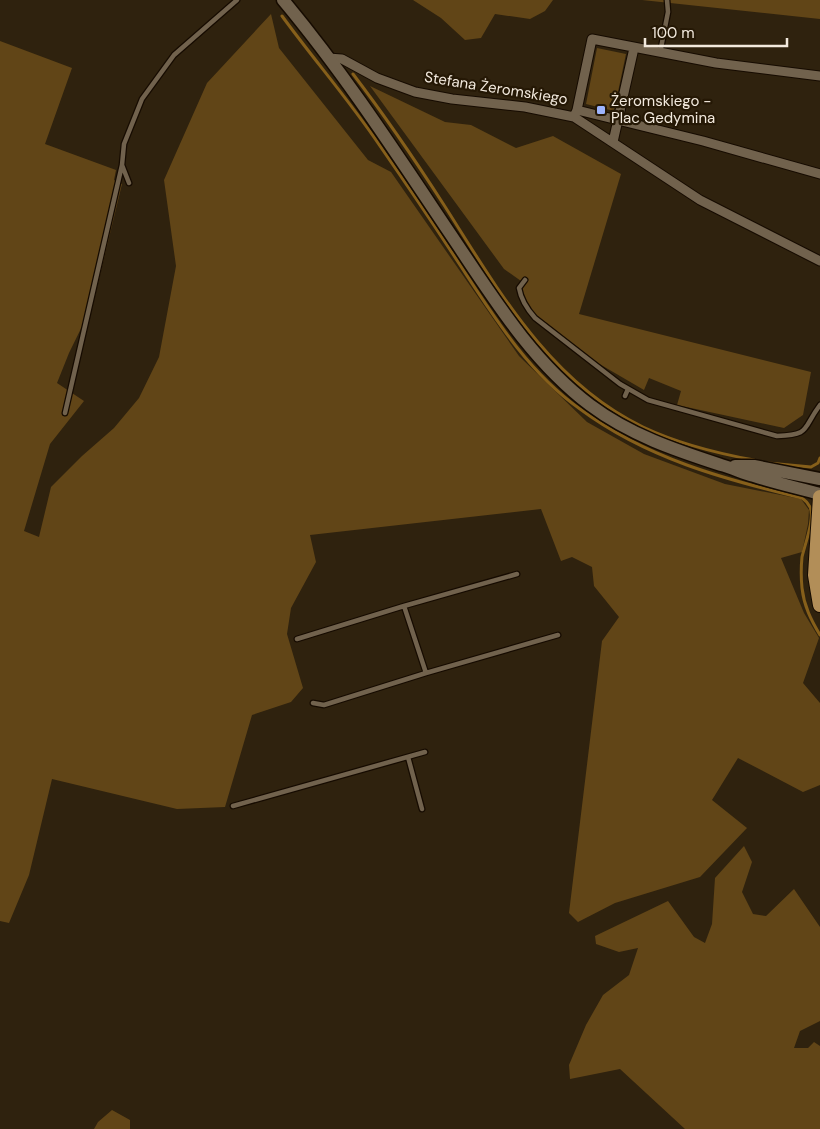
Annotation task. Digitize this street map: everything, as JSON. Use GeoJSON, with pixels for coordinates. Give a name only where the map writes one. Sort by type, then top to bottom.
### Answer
{"type":"FeatureCollection","features":[{"type":"Feature","properties":{"kind":"main road"},"geometry":{"type":"LineString","coordinates":[[820,496],[817,528],[819,541],[814,575],[820,605]]}},
{"type":"Feature","properties":{"kind":"street"},"geometry":{"type":"LineString","coordinates":[[283,0],[379,127],[500,308],[528,346],[591,406],[633,432],[671,449],[820,496]]}},
{"type":"Feature","properties":{"kind":"street"},"geometry":{"type":"LineString","coordinates":[[820,76],[716,63],[592,39],[576,113],[618,119],[820,174]]}},
{"type":"Feature","properties":{"kind":"street"},"geometry":{"type":"LineString","coordinates":[[613,142],[634,48]]}},
{"type":"Feature","properties":{"kind":"street","name":"Stefana Żeromskiego"},"geometry":{"type":"LineString","coordinates":[[328,58],[342,59],[377,78],[415,92],[452,99],[576,113],[613,142],[700,200],[820,261]]}},
{"type":"Feature","properties":{"kind":"street"},"geometry":{"type":"LineString","coordinates":[[722,465],[754,466],[820,479]]}},
{"type":"Feature","properties":{"kind":"lane"},"geometry":{"type":"LineString","coordinates":[[65,413],[122,165],[124,144],[138,107],[150,86],[174,55],[237,0]]}},
{"type":"Feature","properties":{"kind":"lane"},"geometry":{"type":"LineString","coordinates":[[660,53],[668,12],[667,0]]}},
{"type":"Feature","properties":{"kind":"lane"},"geometry":{"type":"LineString","coordinates":[[122,165],[129,183]]}},
{"type":"Feature","properties":{"kind":"lane"},"geometry":{"type":"LineString","coordinates":[[525,280],[519,288],[520,296],[528,311],[535,318],[584,358],[628,389],[648,400],[777,436],[795,435],[802,432],[820,405]]}},
{"type":"Feature","properties":{"kind":"lane"},"geometry":{"type":"LineString","coordinates":[[625,396],[628,389]]}},
{"type":"Feature","properties":{"kind":"lane"},"geometry":{"type":"LineString","coordinates":[[297,639],[517,574]]}},
{"type":"Feature","properties":{"kind":"lane"},"geometry":{"type":"LineString","coordinates":[[404,606],[426,673]]}},
{"type":"Feature","properties":{"kind":"lane"},"geometry":{"type":"LineString","coordinates":[[312,703],[324,705],[558,635]]}},
{"type":"Feature","properties":{"kind":"lane"},"geometry":{"type":"LineString","coordinates":[[233,806],[425,752]]}},
{"type":"Feature","properties":{"kind":"lane"},"geometry":{"type":"LineString","coordinates":[[408,757],[422,809]]}},
{"type":"Feature","properties":{"kind":"shaded area"},"geometry":{"type":"Polygon","coordinates":[[[413,0],[553,0],[545,11],[530,19],[495,14],[481,38],[465,40],[441,18],[413,0]]]}},
{"type":"Feature","properties":{"kind":"shaded area"},"geometry":{"type":"Polygon","coordinates":[[[642,0],[820,0],[820,19],[642,0]]]}},
{"type":"Feature","properties":{"kind":"shaded area"},"geometry":{"type":"Polygon","coordinates":[[[271,14],[279,48],[368,160],[391,172],[519,356],[587,422],[644,454],[725,484],[801,499],[809,510],[802,552],[781,558],[804,613],[819,638],[803,683],[820,703],[820,785],[803,792],[738,758],[712,800],[747,828],[700,877],[615,903],[578,922],[569,913],[602,641],[619,617],[594,586],[592,567],[572,557],[561,561],[541,509],[310,535],[316,562],[291,608],[287,634],[303,688],[291,702],[252,715],[225,807],[177,809],[52,779],[29,875],[9,923],[0,921],[0,41],[72,68],[45,144],[116,170],[114,180],[122,184],[93,304],[69,353],[57,383],[84,401],[50,444],[24,531],[39,537],[51,487],[114,428],[139,398],[159,357],[176,266],[164,180],[207,83],[271,14]]]}},
{"type":"Feature","properties":{"kind":"shaded area"},"geometry":{"type":"Polygon","coordinates":[[[597,48],[626,54],[614,111],[586,104],[597,48]]]}},
{"type":"Feature","properties":{"kind":"shaded area"},"geometry":{"type":"Polygon","coordinates":[[[370,86],[445,122],[471,125],[516,148],[553,136],[621,174],[579,314],[811,372],[803,415],[784,428],[677,405],[681,391],[649,378],[644,390],[596,362],[526,307],[521,281],[504,269],[370,86]]]}},
{"type":"Feature","properties":{"kind":"shaded area"},"geometry":{"type":"Polygon","coordinates":[[[744,846],[752,862],[742,892],[753,914],[766,916],[794,889],[820,927],[820,1021],[800,1031],[794,1048],[808,1048],[814,1042],[820,1046],[820,1129],[685,1129],[620,1069],[570,1079],[569,1065],[586,1025],[603,995],[629,975],[638,948],[619,952],[596,944],[595,936],[668,901],[694,937],[705,943],[712,924],[715,878],[744,846]]]}},
{"type":"Feature","properties":{"kind":"shaded area"},"geometry":{"type":"Polygon","coordinates":[[[112,1110],[130,1120],[130,1129],[94,1129],[98,1122],[112,1110]]]}},
{"type":"Feature","properties":{"kind":"waterway"},"geometry":{"type":"LineString","coordinates":[[282,16],[368,129],[513,343],[561,394],[605,426],[658,454],[743,483],[802,498],[806,502],[810,507],[811,518],[802,557],[802,588],[808,613],[820,635]]}},
{"type":"Feature","properties":{"kind":"waterway"},"geometry":{"type":"LineString","coordinates":[[353,74],[411,155],[505,300],[553,359],[580,385],[610,408],[643,427],[697,447],[754,460]]}},
{"type":"Feature","properties":{"kind":"waterway"},"geometry":{"type":"LineString","coordinates":[[768,463],[811,467],[818,463],[820,458]]}},
{"type":"Feature","properties":{"kind":"place","name":"Żeromskiego - Plac Gedymina"},"geometry":{"type":"Point","coordinates":[601,110]}}]}
